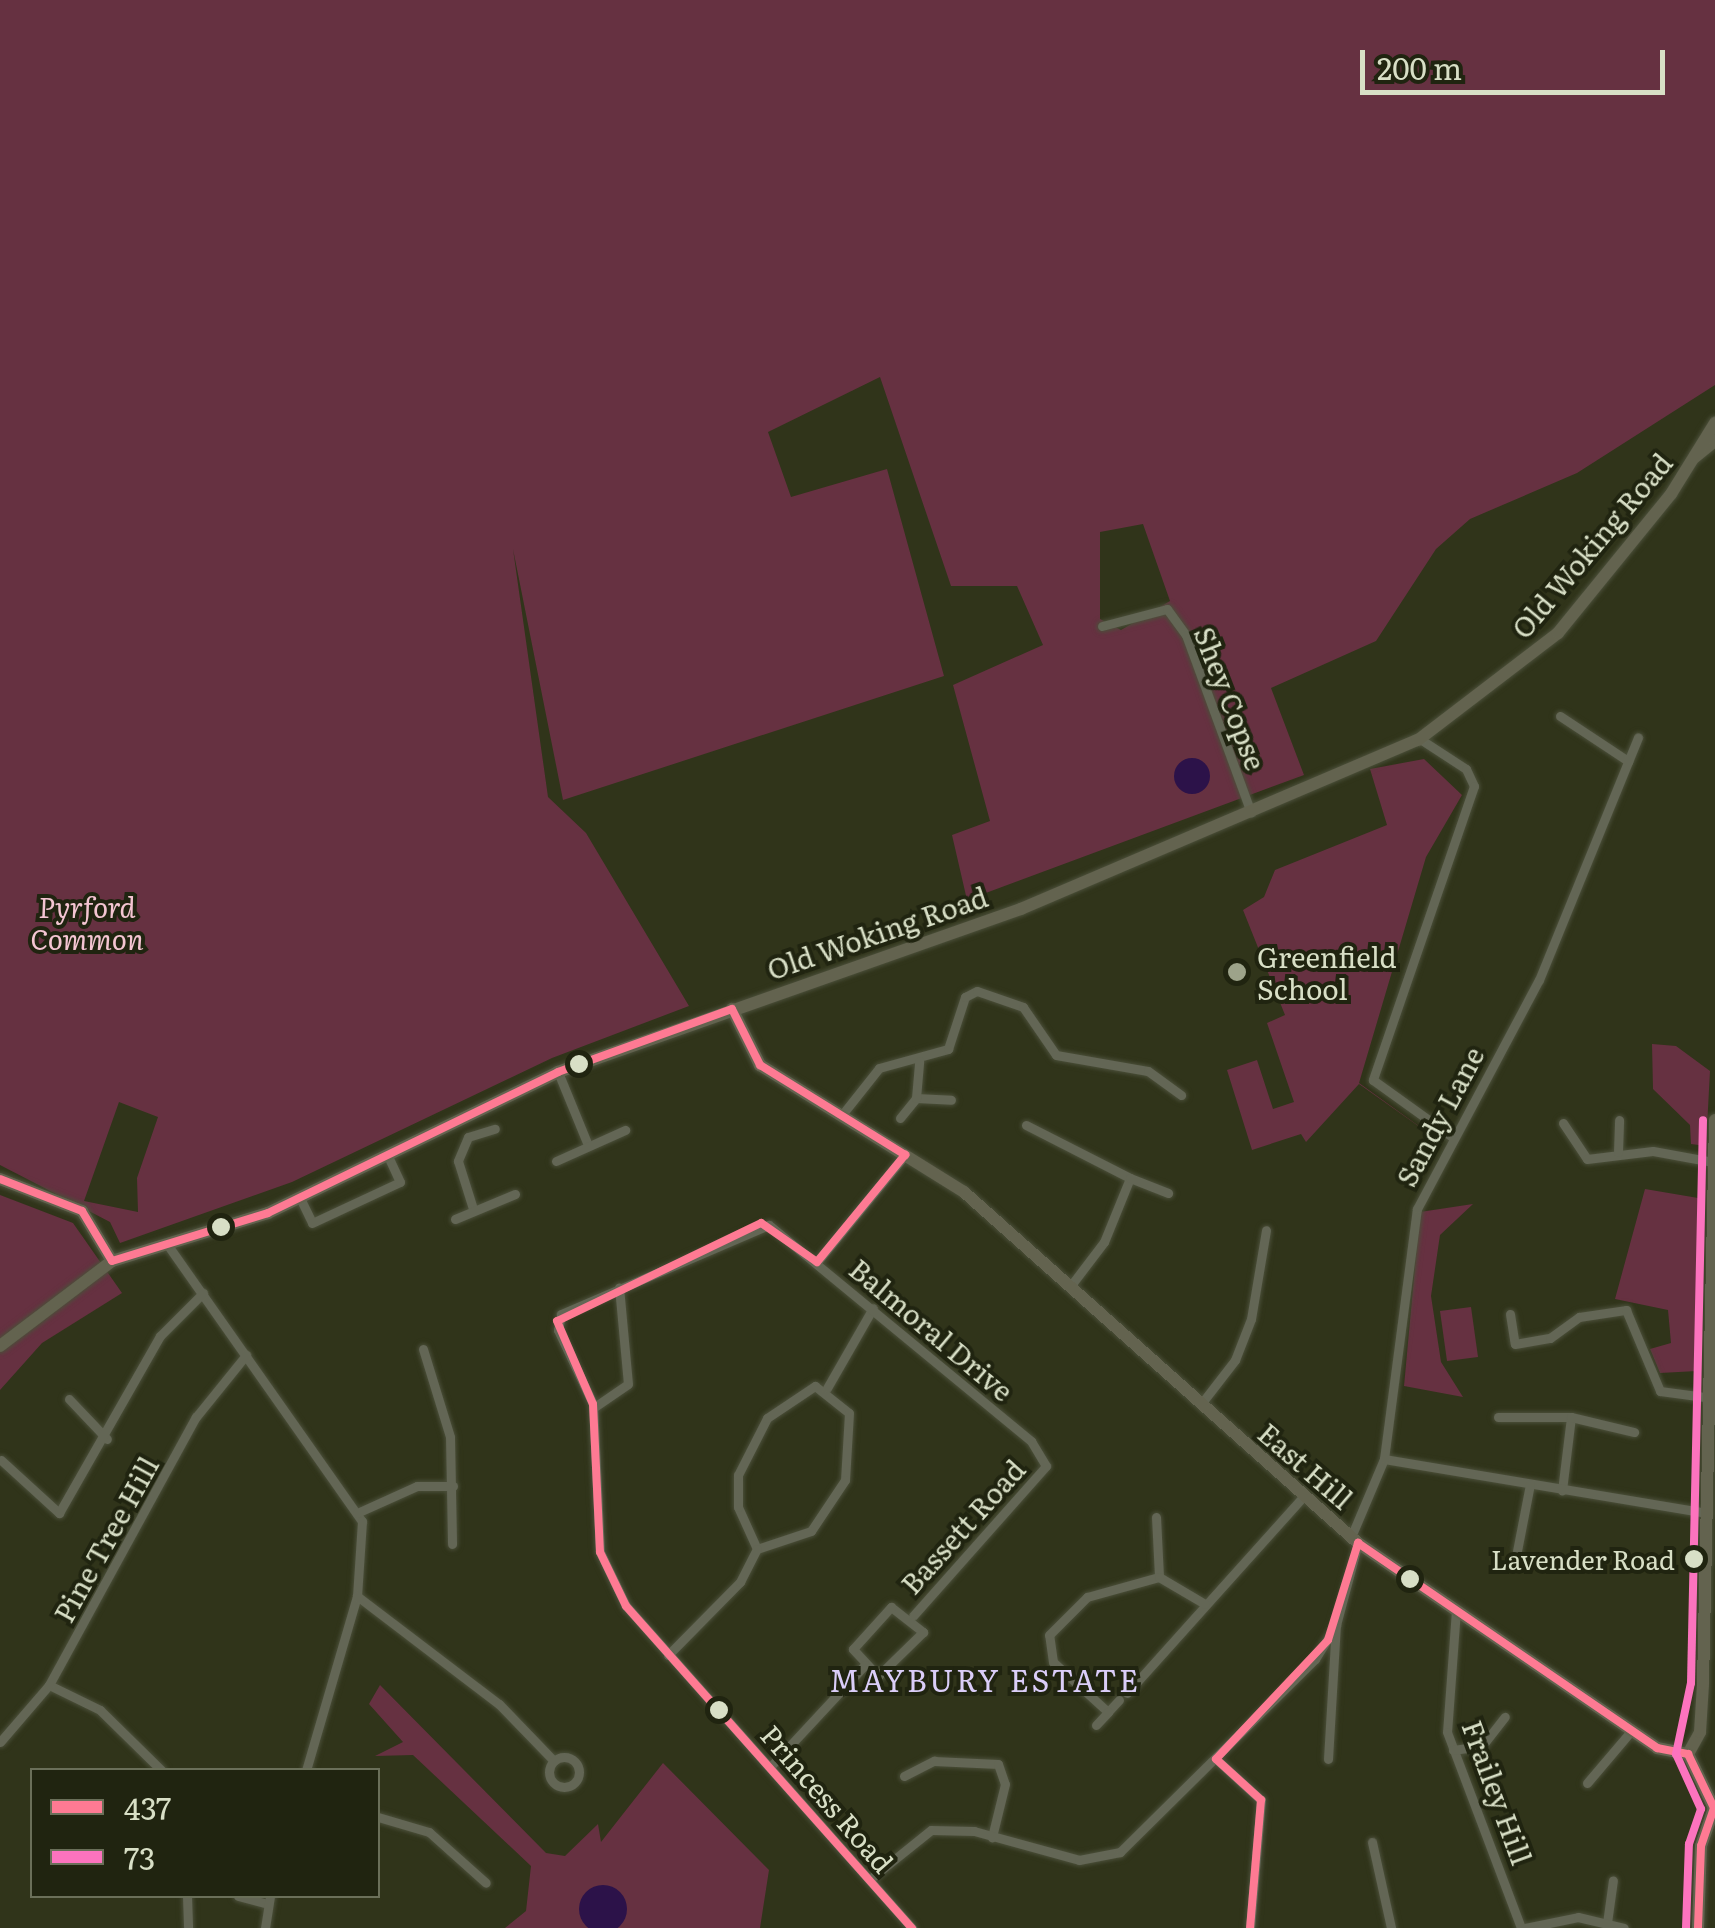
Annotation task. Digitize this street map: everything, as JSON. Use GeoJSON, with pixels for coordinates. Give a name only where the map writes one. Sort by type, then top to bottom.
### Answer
{"type":"FeatureCollection","features":[{"type":"Feature","properties":{"kind":"street","name":"Old Woking Road"},"geometry":{"type":"LineString","coordinates":[[0,1346],[112,1260],[301,1200],[464,1115],[558,1072],[1021,908],[1251,814],[1420,739],[1558,632],[1696,457],[1715,423]]}},
{"type":"Feature","properties":{"kind":"street","name":"Old Woking Road"},"geometry":{"type":"LineString","coordinates":[[1696,457],[1715,440]]}},
{"type":"Feature","properties":{"kind":"street","name":"Shey Copse"},"geometry":{"type":"LineString","coordinates":[[1102,626],[1166,609],[1186,635],[1251,814]]}},
{"type":"Feature","properties":{"kind":"street"},"geometry":{"type":"LineString","coordinates":[[1560,716],[1628,761]]}},
{"type":"Feature","properties":{"kind":"street","name":"Sandy Lane"},"geometry":{"type":"LineString","coordinates":[[1336,1625],[1355,1540],[1384,1459],[1413,1226],[1451,1136],[1539,980],[1638,736]]}},
{"type":"Feature","properties":{"kind":"street"},"geometry":{"type":"LineString","coordinates":[[1420,739],[1466,769],[1474,786],[1374,1080],[1451,1136]]}},
{"type":"Feature","properties":{"kind":"street"},"geometry":{"type":"LineString","coordinates":[[841,1116],[879,1068],[919,1061],[948,1049],[965,997],[984,992],[1024,1008],[1056,1055],[1148,1072],[1181,1095]]}},
{"type":"Feature","properties":{"kind":"street","name":"East Hill"},"geometry":{"type":"LineString","coordinates":[[732,1009],[760,1065],[964,1192],[1072,1284],[1355,1540],[1632,1730],[1688,1754]]}},
{"type":"Feature","properties":{"kind":"street"},"geometry":{"type":"LineString","coordinates":[[900,1118],[916,1098],[919,1061]]}},
{"type":"Feature","properties":{"kind":"street"},"geometry":{"type":"LineString","coordinates":[[558,1072],[588,1144]]}},
{"type":"Feature","properties":{"kind":"street"},"geometry":{"type":"LineString","coordinates":[[916,1098],[951,1100]]}},
{"type":"Feature","properties":{"kind":"street"},"geometry":{"type":"LineString","coordinates":[[464,1115],[468,1137],[458,1161],[472,1208]]}},
{"type":"Feature","properties":{"kind":"street"},"geometry":{"type":"LineString","coordinates":[[1618,1152],[1619,1120]]}},
{"type":"Feature","properties":{"kind":"street"},"geometry":{"type":"LineString","coordinates":[[1698,1928],[1701,1846],[1715,1808],[1688,1754],[1700,1732],[1710,1613],[1705,1397],[1715,1120]]}},
{"type":"Feature","properties":{"kind":"street"},"geometry":{"type":"LineString","coordinates":[[1564,1123],[1576,1156],[1618,1152],[1713,1162]]}},
{"type":"Feature","properties":{"kind":"street"},"geometry":{"type":"LineString","coordinates":[[1026,1125],[1168,1193]]}},
{"type":"Feature","properties":{"kind":"street"},"geometry":{"type":"LineString","coordinates":[[468,1137],[495,1129]]}},
{"type":"Feature","properties":{"kind":"street"},"geometry":{"type":"LineString","coordinates":[[556,1162],[588,1144],[626,1130]]}},
{"type":"Feature","properties":{"kind":"street"},"geometry":{"type":"LineString","coordinates":[[817,1262],[905,1155]]}},
{"type":"Feature","properties":{"kind":"street"},"geometry":{"type":"LineString","coordinates":[[301,1200],[312,1223],[400,1182],[388,1156]]}},
{"type":"Feature","properties":{"kind":"street"},"geometry":{"type":"LineString","coordinates":[[1072,1284],[1104,1242],[1130,1178]]}},
{"type":"Feature","properties":{"kind":"street"},"geometry":{"type":"LineString","coordinates":[[0,1179],[82,1211],[112,1260]]}},
{"type":"Feature","properties":{"kind":"street"},"geometry":{"type":"LineString","coordinates":[[456,1219],[472,1208],[516,1194]]}},
{"type":"Feature","properties":{"kind":"street","name":"Balmoral Drive"},"geometry":{"type":"LineString","coordinates":[[668,1656],[626,1606],[600,1552],[593,1408],[557,1320],[619,1287],[761,1222],[817,1262],[1030,1441],[1046,1466]]}},
{"type":"Feature","properties":{"kind":"street"},"geometry":{"type":"LineString","coordinates":[[1201,1404],[1235,1360],[1251,1319],[1266,1230]]}},
{"type":"Feature","properties":{"kind":"street"},"geometry":{"type":"LineString","coordinates":[[167,1244],[357,1513],[357,1596],[307,1768]]}},
{"type":"Feature","properties":{"kind":"street"},"geometry":{"type":"LineString","coordinates":[[593,1408],[628,1384],[619,1287]]}},
{"type":"Feature","properties":{"kind":"street"},"geometry":{"type":"LineString","coordinates":[[1,1460],[59,1513],[106,1440],[160,1336],[203,1293]]}},
{"type":"Feature","properties":{"kind":"street"},"geometry":{"type":"LineString","coordinates":[[1510,1314],[1515,1344],[1610,1307],[1626,1310],[1660,1390],[1705,1397]]}},
{"type":"Feature","properties":{"kind":"street"},"geometry":{"type":"LineString","coordinates":[[757,1550],[738,1507],[751,1441],[795,1395],[828,1388],[873,1308]]}},
{"type":"Feature","properties":{"kind":"street"},"geometry":{"type":"LineString","coordinates":[[423,1349],[450,1437],[452,1544]]}},
{"type":"Feature","properties":{"kind":"street","name":"Pine Tree Hill"},"geometry":{"type":"LineString","coordinates":[[0,1742],[49,1686],[196,1417],[246,1356]]}},
{"type":"Feature","properties":{"kind":"street"},"geometry":{"type":"LineString","coordinates":[[757,1550],[788,1546],[833,1510],[854,1446],[848,1413],[828,1388]]}},
{"type":"Feature","properties":{"kind":"street"},"geometry":{"type":"LineString","coordinates":[[69,1398],[106,1440]]}},
{"type":"Feature","properties":{"kind":"street"},"geometry":{"type":"LineString","coordinates":[[1498,1417],[1572,1417],[1634,1432]]}},
{"type":"Feature","properties":{"kind":"street"},"geometry":{"type":"LineString","coordinates":[[1562,1490],[1572,1417]]}},
{"type":"Feature","properties":{"kind":"street"},"geometry":{"type":"LineString","coordinates":[[1384,1459],[1706,1513]]}},
{"type":"Feature","properties":{"kind":"street","name":"Bassett Road"},"geometry":{"type":"LineString","coordinates":[[913,1616],[1046,1466]]}},
{"type":"Feature","properties":{"kind":"street"},"geometry":{"type":"LineString","coordinates":[[1517,1550],[1530,1484]]}},
{"type":"Feature","properties":{"kind":"street"},"geometry":{"type":"LineString","coordinates":[[357,1513],[417,1486],[453,1486]]}},
{"type":"Feature","properties":{"kind":"street"},"geometry":{"type":"LineString","coordinates":[[1096,1725],[1170,1648],[1303,1497]]}},
{"type":"Feature","properties":{"kind":"street"},"geometry":{"type":"LineString","coordinates":[[1156,1517],[1159,1577]]}},
{"type":"Feature","properties":{"kind":"street"},"geometry":{"type":"LineString","coordinates":[[668,1656],[740,1582],[757,1550]]}},
{"type":"Feature","properties":{"kind":"street"},"geometry":{"type":"LineString","coordinates":[[1108,1712],[1053,1662],[1049,1636],[1087,1597],[1159,1577],[1205,1604]]}},
{"type":"Feature","properties":{"kind":"street"},"geometry":{"type":"LineString","coordinates":[[357,1596],[486,1693],[554,1761]]}},
{"type":"Feature","properties":{"kind":"street","name":"Bassett Road"},"geometry":{"type":"LineString","coordinates":[[890,1607],[913,1616],[918,1641],[884,1676],[865,1664],[853,1649],[890,1607]]}},
{"type":"Feature","properties":{"kind":"street","name":"Frailey Hill"},"geometry":{"type":"LineString","coordinates":[[1456,1610],[1446,1707],[1453,1750],[1481,1801],[1523,1928]]}},
{"type":"Feature","properties":{"kind":"street"},"geometry":{"type":"LineString","coordinates":[[1328,1758],[1336,1625]]}},
{"type":"Feature","properties":{"kind":"street"},"geometry":{"type":"LineString","coordinates":[[870,1879],[931,1830],[992,1837],[1079,1860],[1120,1852],[1315,1659],[1336,1625]]}},
{"type":"Feature","properties":{"kind":"street","name":"Princess Road"},"geometry":{"type":"LineString","coordinates":[[668,1656],[771,1766],[912,1928]]}},
{"type":"Feature","properties":{"kind":"street"},"geometry":{"type":"LineString","coordinates":[[771,1766],[865,1664]]}},
{"type":"Feature","properties":{"kind":"street"},"geometry":{"type":"LineString","coordinates":[[49,1686],[100,1710],[159,1768]]}},
{"type":"Feature","properties":{"kind":"street"},"geometry":{"type":"LineString","coordinates":[[1453,1750],[1482,1746],[1505,1717]]}},
{"type":"Feature","properties":{"kind":"street"},"geometry":{"type":"LineString","coordinates":[[1587,1783],[1632,1730]]}},
{"type":"Feature","properties":{"kind":"street"},"geometry":{"type":"LineString","coordinates":[[1216,1759],[1261,1800],[1250,1928]]}},
{"type":"Feature","properties":{"kind":"street"},"geometry":{"type":"LineString","coordinates":[[904,1776],[934,1761],[998,1764],[1005,1784],[992,1837]]}},
{"type":"Feature","properties":{"kind":"street"},"geometry":{"type":"LineString","coordinates":[[380,1818],[428,1832],[486,1883]]}},
{"type":"Feature","properties":{"kind":"street"},"geometry":{"type":"LineString","coordinates":[[1372,1842],[1391,1928]]}},
{"type":"Feature","properties":{"kind":"street"},"geometry":{"type":"LineString","coordinates":[[1607,1924],[1612,1880]]}},
{"type":"Feature","properties":{"kind":"street"},"geometry":{"type":"LineString","coordinates":[[187,1898],[188,1928]]}},
{"type":"Feature","properties":{"kind":"street"},"geometry":{"type":"LineString","coordinates":[[265,1928],[269,1900]]}},
{"type":"Feature","properties":{"kind":"street"},"geometry":{"type":"LineString","coordinates":[[1523,1928],[1578,1922],[1624,1928]]}},
{"type":"Feature","properties":{"kind":"green space","name":"Pyrford Common"},"geometry":{"type":"Polygon","coordinates":[[[0,0],[1715,0],[1715,385],[1577,473],[1470,519],[1436,549],[1376,641],[1271,688],[1304,775],[967,900],[952,835],[990,821],[953,685],[1043,645],[1017,586],[951,586],[880,377],[768,432],[791,497],[887,469],[944,676],[563,800],[513,549],[548,797],[586,833],[689,1006],[552,1058],[292,1182],[120,1243],[110,1222],[0,1165],[0,0]],[[1143,524],[1100,532],[1100,619],[1121,630],[1170,601],[1143,524]],[[119,1102],[84,1201],[138,1212],[137,1178],[158,1117],[119,1102]]]}},
{"type":"Feature","properties":{"kind":"green space"},"geometry":{"type":"Polygon","coordinates":[[[1424,759],[1462,795],[1426,857],[1359,1083],[1441,1142],[1359,1084],[1306,1142],[1301,1134],[1252,1150],[1227,1070],[1257,1060],[1273,1109],[1294,1102],[1267,1023],[1285,1015],[1243,910],[1264,897],[1275,870],[1387,825],[1370,769],[1424,759]]]}},
{"type":"Feature","properties":{"kind":"green space"},"geometry":{"type":"Polygon","coordinates":[[[1652,1044],[1676,1046],[1710,1071],[1706,1146],[1691,1144],[1690,1125],[1653,1089],[1652,1044]]]}},
{"type":"Feature","properties":{"kind":"green space"},"geometry":{"type":"Polygon","coordinates":[[[1645,1189],[1704,1199],[1697,1371],[1660,1373],[1650,1349],[1671,1343],[1668,1310],[1615,1299],[1645,1189]]]}},
{"type":"Feature","properties":{"kind":"green space"},"geometry":{"type":"Polygon","coordinates":[[[0,1195],[73,1223],[122,1293],[42,1343],[0,1390],[0,1195]]]}},
{"type":"Feature","properties":{"kind":"green space"},"geometry":{"type":"Polygon","coordinates":[[[1473,1204],[1440,1235],[1431,1296],[1441,1362],[1463,1397],[1404,1386],[1420,1212],[1473,1204]]]}},
{"type":"Feature","properties":{"kind":"green space"},"geometry":{"type":"Polygon","coordinates":[[[1471,1307],[1478,1357],[1447,1361],[1440,1311],[1471,1307]]]}},
{"type":"Feature","properties":{"kind":"green space"},"geometry":{"type":"Polygon","coordinates":[[[380,1685],[546,1853],[565,1856],[598,1824],[601,1842],[663,1763],[769,1870],[760,1928],[505,1928],[526,1911],[531,1866],[413,1755],[375,1756],[403,1742],[369,1704],[380,1685]]]}},
{"type":"Feature","properties":{"kind":"shaded area"},"geometry":{"type":"Polygon","coordinates":[[[1192,758],[1205,763],[1210,776],[1205,789],[1192,794],[1179,789],[1174,776],[1179,763],[1192,758]]]}},
{"type":"Feature","properties":{"kind":"shaded area"},"geometry":{"type":"Polygon","coordinates":[[[594,1886],[612,1886],[626,1900],[626,1918],[616,1929],[590,1929],[580,1918],[580,1900],[594,1886]]]}},
{"type":"Feature","properties":{"kind":"transit line","name":"437"},"geometry":{"type":"LineString","coordinates":[[732,1009],[760,1065],[905,1155]]}},
{"type":"Feature","properties":{"kind":"transit line","name":"437"},"geometry":{"type":"LineString","coordinates":[[112,1261],[268,1213],[558,1072],[732,1009]]}},
{"type":"Feature","properties":{"kind":"transit line","name":"73"},"geometry":{"type":"LineString","coordinates":[[1686,1928],[1689,1844],[1701,1809],[1676,1754],[1691,1683],[1703,1120]]}},
{"type":"Feature","properties":{"kind":"transit line","name":"437"},"geometry":{"type":"LineString","coordinates":[[817,1262],[905,1155]]}},
{"type":"Feature","properties":{"kind":"transit line","name":"437"},"geometry":{"type":"LineString","coordinates":[[0,1179],[82,1211],[112,1261]]}},
{"type":"Feature","properties":{"kind":"transit line","name":"437"},"geometry":{"type":"LineString","coordinates":[[817,1262],[761,1223],[557,1321],[593,1404],[600,1552],[626,1606],[912,1928]]}},
{"type":"Feature","properties":{"kind":"transit line","name":"437"},"geometry":{"type":"LineString","coordinates":[[1358,1543],[1657,1748],[1688,1754]]}},
{"type":"Feature","properties":{"kind":"transit line","name":"437"},"geometry":{"type":"LineString","coordinates":[[1216,1759],[1328,1640],[1358,1543]]}},
{"type":"Feature","properties":{"kind":"transit line","name":"437"},"geometry":{"type":"LineString","coordinates":[[1688,1754],[1714,1808],[1701,1846],[1698,1928]]}},
{"type":"Feature","properties":{"kind":"transit line","name":"437"},"geometry":{"type":"LineString","coordinates":[[1216,1759],[1261,1800],[1250,1928]]}},
{"type":"Feature","properties":{"kind":"place","name":"Greenfield School"},"geometry":{"type":"Point","coordinates":[1237,972]}},
{"type":"Feature","properties":{"kind":"place","name":"Lavender Road"},"geometry":{"type":"Point","coordinates":[1694,1559]}},
{"type":"Feature","properties":{"kind":"district","name":"MAYBURY ESTATE"},"geometry":{"type":"Point","coordinates":[985,1679]}}]}
